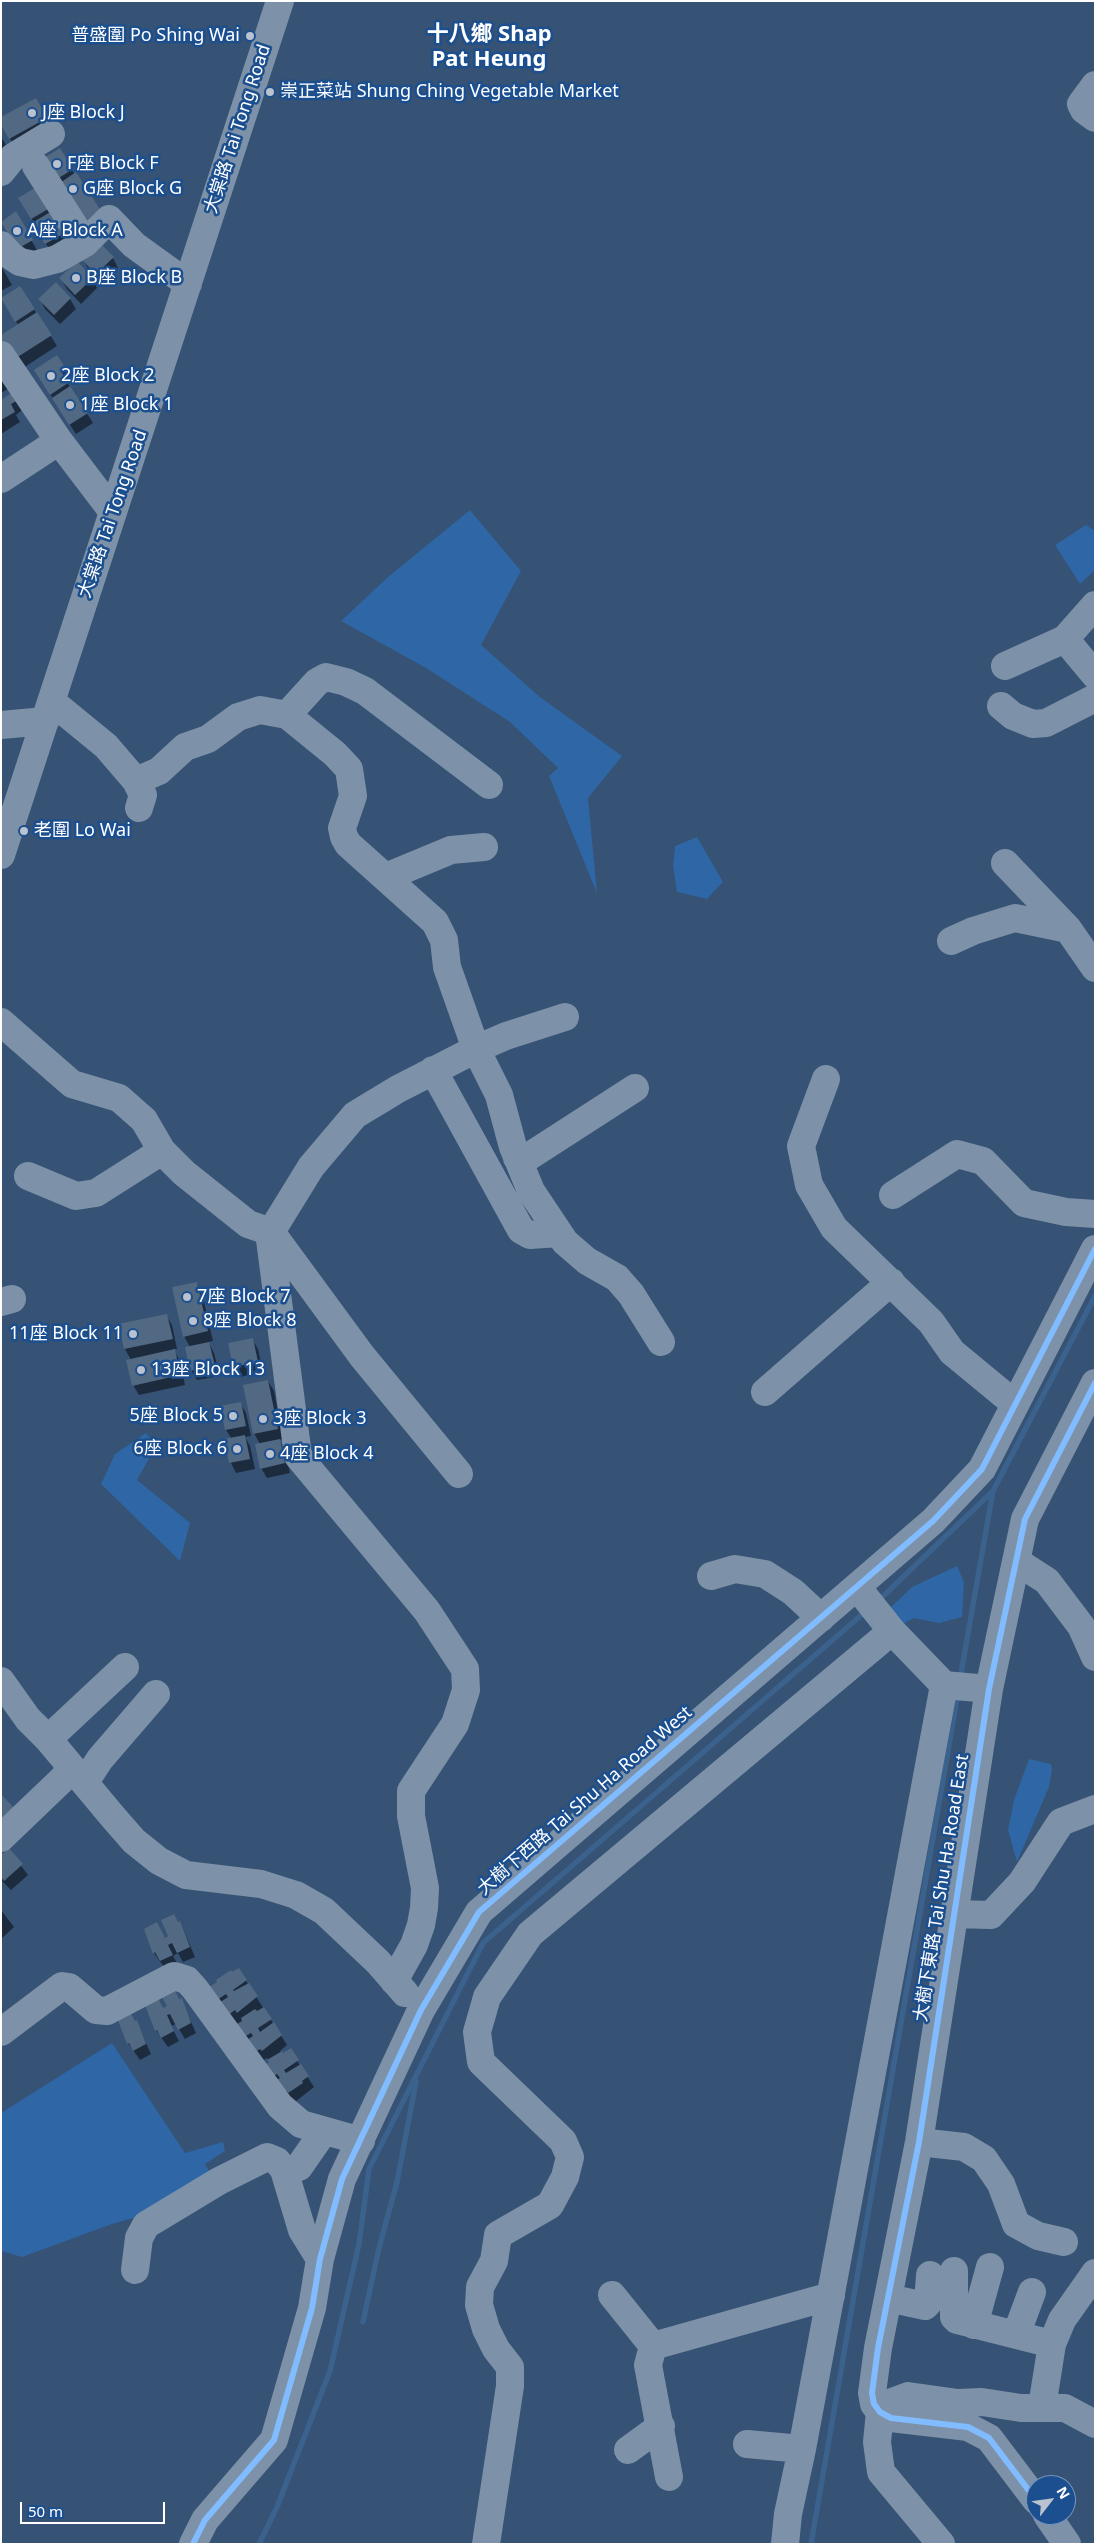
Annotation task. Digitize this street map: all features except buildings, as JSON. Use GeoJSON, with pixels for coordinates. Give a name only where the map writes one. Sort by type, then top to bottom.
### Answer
{"type":"FeatureCollection","features":[{"type":"Feature","properties":{"kind":"street","name":"大棠路 Tai Tong Road"},"geometry":{"type":"LineString","coordinates":[[1,855],[280,1]]}},
{"type":"Feature","properties":{"kind":"street"},"geometry":{"type":"LineString","coordinates":[[1095,85],[1082,104],[1084,110],[1095,118]]}},
{"type":"Feature","properties":{"kind":"street"},"geometry":{"type":"LineString","coordinates":[[1,172],[13,157],[52,134]]}},
{"type":"Feature","properties":{"kind":"street"},"geometry":{"type":"LineString","coordinates":[[36,166],[85,243]]}},
{"type":"Feature","properties":{"kind":"street"},"geometry":{"type":"LineString","coordinates":[[1,245],[11,256],[20,262],[34,265],[57,258],[85,243],[109,219],[134,245],[188,284]]}},
{"type":"Feature","properties":{"kind":"street"},"geometry":{"type":"LineString","coordinates":[[1,355],[60,441],[113,512]]}},
{"type":"Feature","properties":{"kind":"street"},"geometry":{"type":"LineString","coordinates":[[4,471],[60,441]]}},
{"type":"Feature","properties":{"kind":"street"},"geometry":{"type":"LineString","coordinates":[[1005,666],[1065,639],[1095,605]]}},
{"type":"Feature","properties":{"kind":"street"},"geometry":{"type":"LineString","coordinates":[[1065,639],[1095,675]]}},
{"type":"Feature","properties":{"kind":"street"},"geometry":{"type":"LineString","coordinates":[[287,715],[317,682],[326,677],[346,682],[365,691],[489,786]]}},
{"type":"Feature","properties":{"kind":"street"},"geometry":{"type":"LineString","coordinates":[[1001,706],[1013,716],[1033,724],[1046,723],[1095,698]]}},
{"type":"Feature","properties":{"kind":"street"},"geometry":{"type":"LineString","coordinates":[[1,725],[48,710],[106,746],[136,781],[143,795],[139,808]]}},
{"type":"Feature","properties":{"kind":"street"},"geometry":{"type":"LineString","coordinates":[[136,781],[159,771],[185,747],[208,739],[238,717],[260,710],[287,715],[335,754],[349,769],[353,796],[342,828],[344,837],[348,844],[435,922],[444,940],[447,967],[476,1049],[499,1095],[517,1158],[531,1191],[559,1233],[575,1252],[617,1278],[636,1301],[661,1342]]}},
{"type":"Feature","properties":{"kind":"street"},"geometry":{"type":"LineString","coordinates":[[386,877],[451,850],[484,847]]}},
{"type":"Feature","properties":{"kind":"street"},"geometry":{"type":"LineString","coordinates":[[1005,863],[1068,929],[1095,968]]}},
{"type":"Feature","properties":{"kind":"street"},"geometry":{"type":"LineString","coordinates":[[950,942],[973,930],[1016,918],[1068,929]]}},
{"type":"Feature","properties":{"kind":"street"},"geometry":{"type":"LineString","coordinates":[[394,1982],[414,1945],[421,1925],[424,1908],[425,1888],[411,1816],[411,1791],[455,1724],[466,1690],[465,1669],[427,1611],[298,1456],[270,1232],[311,1167],[355,1115],[398,1089],[476,1049],[506,1036],[565,1017]]}},
{"type":"Feature","properties":{"kind":"street"},"geometry":{"type":"LineString","coordinates":[[1,1022],[72,1084],[119,1098],[144,1120],[162,1151],[184,1173],[248,1224],[270,1232],[362,1356],[459,1474]]}},
{"type":"Feature","properties":{"kind":"street"},"geometry":{"type":"LineString","coordinates":[[434,1070],[521,1230],[530,1235],[559,1233]]}},
{"type":"Feature","properties":{"kind":"street"},"geometry":{"type":"LineString","coordinates":[[826,1080],[801,1146],[809,1185],[834,1228],[931,1322],[952,1352],[1015,1404]]}},
{"type":"Feature","properties":{"kind":"street"},"geometry":{"type":"LineString","coordinates":[[517,1158],[525,1159],[636,1088]]}},
{"type":"Feature","properties":{"kind":"street"},"geometry":{"type":"LineString","coordinates":[[28,1176],[76,1196],[96,1193],[162,1151]]}},
{"type":"Feature","properties":{"kind":"street"},"geometry":{"type":"LineString","coordinates":[[893,1195],[956,1154],[984,1161],[1024,1203],[1066,1212],[1095,1214]]}},
{"type":"Feature","properties":{"kind":"street","name":"大樹下西路 Tai Shu Ha Road West"},"geometry":{"type":"LineString","coordinates":[[193,2544],[205,2520],[274,2440],[312,2308],[320,2259],[342,2179],[421,2010],[479,1912],[933,1521],[982,1469],[1095,1248]]}},
{"type":"Feature","properties":{"kind":"street"},"geometry":{"type":"LineString","coordinates":[[765,1392],[891,1282]]}},
{"type":"Feature","properties":{"kind":"street","name":"大樹下東路 Tai Shu Ha Road East"},"geometry":{"type":"LineString","coordinates":[[880,2412],[874,2404],[872,2393],[888,2298],[919,2142],[985,1689],[1025,1519],[1095,1383]]}},
{"type":"Feature","properties":{"kind":"street"},"geometry":{"type":"LineString","coordinates":[[1016,1561],[1047,1581],[1081,1626],[1095,1657]]}},
{"type":"Feature","properties":{"kind":"street"},"geometry":{"type":"LineString","coordinates":[[711,1576],[735,1569],[765,1574],[793,1592],[820,1618]]}},
{"type":"Feature","properties":{"kind":"street"},"geometry":{"type":"LineString","coordinates":[[856,1587],[892,1630],[948,1685],[985,1689]]}},
{"type":"Feature","properties":{"kind":"street"},"geometry":{"type":"LineString","coordinates":[[486,2544],[510,2386],[510,2367],[496,2349],[486,2329],[479,2305],[480,2287],[494,2261],[498,2235],[550,2206],[565,2178],[570,2157],[563,2141],[481,2062],[477,2032],[487,1997],[530,1934],[892,1630]]}},
{"type":"Feature","properties":{"kind":"street"},"geometry":{"type":"LineString","coordinates":[[48,1739],[126,1667]]}},
{"type":"Feature","properties":{"kind":"street"},"geometry":{"type":"LineString","coordinates":[[1,1681],[28,1719],[48,1739],[134,1841],[158,1861],[186,1875],[261,1884],[296,1895],[324,1911],[378,1962],[421,2010]]}},
{"type":"Feature","properties":{"kind":"street"},"geometry":{"type":"LineString","coordinates":[[785,2544],[788,2514],[948,1685]]}},
{"type":"Feature","properties":{"kind":"street"},"geometry":{"type":"LineString","coordinates":[[1,1838],[100,1759],[156,1694]]}},
{"type":"Feature","properties":{"kind":"street"},"geometry":{"type":"LineString","coordinates":[[952,1914],[990,1915],[1022,1882],[1061,1822],[1093,1807]]}},
{"type":"Feature","properties":{"kind":"street"},"geometry":{"type":"LineString","coordinates":[[1,2032],[62,1986],[69,1987],[96,2010],[106,2011],[174,1976],[187,1980],[280,2106],[301,2124],[361,2141]]}},
{"type":"Feature","properties":{"kind":"street"},"geometry":{"type":"LineString","coordinates":[[299,2167],[324,2131]]}},
{"type":"Feature","properties":{"kind":"street"},"geometry":{"type":"LineString","coordinates":[[919,2142],[964,2147],[984,2159],[1001,2184],[1016,2224],[1038,2236],[1064,2242]]}},
{"type":"Feature","properties":{"kind":"street"},"geometry":{"type":"LineString","coordinates":[[135,2270],[139,2238],[146,2225],[219,2181],[267,2157],[277,2160],[284,2170],[302,2230],[320,2259]]}},
{"type":"Feature","properties":{"kind":"street"},"geometry":{"type":"LineString","coordinates":[[974,2325],[990,2267]]}},
{"type":"Feature","properties":{"kind":"street"},"geometry":{"type":"LineString","coordinates":[[888,2298],[925,2306],[942,2273],[954,2317],[960,2322],[1052,2344]]}},
{"type":"Feature","properties":{"kind":"street"},"geometry":{"type":"LineString","coordinates":[[1042,2407],[1052,2344],[1062,2320],[1095,2273]]}},
{"type":"Feature","properties":{"kind":"street"},"geometry":{"type":"LineString","coordinates":[[1016,2335],[1032,2292]]}},
{"type":"Feature","properties":{"kind":"street"},"geometry":{"type":"LineString","coordinates":[[612,2295],[653,2346]]}},
{"type":"Feature","properties":{"kind":"street"},"geometry":{"type":"LineString","coordinates":[[653,2346],[830,2296]]}},
{"type":"Feature","properties":{"kind":"street"},"geometry":{"type":"LineString","coordinates":[[653,2346],[648,2365],[661,2426],[669,2477]]}},
{"type":"Feature","properties":{"kind":"street"},"geometry":{"type":"LineString","coordinates":[[941,2544],[881,2472],[877,2442],[880,2412],[892,2402],[908,2396],[958,2403],[982,2402],[1021,2408],[1065,2408],[1095,2424]]}},
{"type":"Feature","properties":{"kind":"street"},"geometry":{"type":"LineString","coordinates":[[880,2412],[904,2421],[968,2427],[978,2431],[997,2446],[1026,2486]]}},
{"type":"Feature","properties":{"kind":"street"},"geometry":{"type":"LineString","coordinates":[[628,2450],[661,2426]]}},
{"type":"Feature","properties":{"kind":"street"},"geometry":{"type":"LineString","coordinates":[[747,2444],[802,2449]]}},
{"type":"Feature","properties":{"kind":"street"},"geometry":{"type":"LineString","coordinates":[[1054,2525],[1067,2544]]}},
{"type":"Feature","properties":{"kind":"shaded area"},"geometry":{"type":"Polygon","coordinates":[[[470,510],[521,571],[481,645],[540,697],[622,756],[588,798],[597,893],[549,776],[558,768],[510,722],[426,668],[341,621],[388,577],[470,510]]]}},
{"type":"Feature","properties":{"kind":"shaded area"},"geometry":{"type":"Polygon","coordinates":[[[1086,525],[1095,531],[1095,570],[1080,584],[1055,545],[1086,525]]]}},
{"type":"Feature","properties":{"kind":"shaded area"},"geometry":{"type":"Polygon","coordinates":[[[697,837],[723,882],[707,899],[677,892],[673,866],[675,846],[697,837]]]}},
{"type":"Feature","properties":{"kind":"shaded area"},"geometry":{"type":"Polygon","coordinates":[[[146,1433],[156,1446],[137,1480],[190,1523],[180,1561],[101,1484],[115,1454],[146,1433]]]}},
{"type":"Feature","properties":{"kind":"shaded area"},"geometry":{"type":"Polygon","coordinates":[[[957,1566],[964,1582],[962,1617],[939,1623],[914,1618],[899,1626],[887,1611],[912,1587],[957,1566]]]}},
{"type":"Feature","properties":{"kind":"shaded area"},"geometry":{"type":"Polygon","coordinates":[[[1029,1759],[1051,1764],[1052,1770],[1049,1787],[1017,1862],[1008,1830],[1014,1800],[1029,1759]]]}},
{"type":"Feature","properties":{"kind":"shaded area"},"geometry":{"type":"Polygon","coordinates":[[[112,2043],[185,2153],[223,2142],[225,2151],[205,2164],[213,2178],[154,2212],[112,2224],[22,2257],[1,2251],[1,2113],[112,2043]]]}},
{"type":"Feature","properties":{"kind":"waterway"},"geometry":{"type":"LineString","coordinates":[[877,1602],[993,1491],[1095,1296]]}},
{"type":"Feature","properties":{"kind":"waterway"},"geometry":{"type":"LineString","coordinates":[[960,1679],[993,1491]]}},
{"type":"Feature","properties":{"kind":"waterway"},"geometry":{"type":"LineString","coordinates":[[259,2544],[277,2507],[330,2371],[359,2244],[369,2169],[483,1943],[866,1611]]}},
{"type":"Feature","properties":{"kind":"waterway"},"geometry":{"type":"LineString","coordinates":[[811,2544],[958,1693]]}},
{"type":"Feature","properties":{"kind":"waterway"},"geometry":{"type":"LineString","coordinates":[[363,2322],[379,2248],[397,2182],[416,2082]]}},
{"type":"Feature","properties":{"kind":"cycle path"},"geometry":{"type":"LineString","coordinates":[[193,2544],[205,2520],[274,2440],[312,2308],[320,2259],[342,2179],[421,2010],[479,1912],[933,1521],[982,1469],[1095,1249]]}},
{"type":"Feature","properties":{"kind":"cycle path"},"geometry":{"type":"LineString","coordinates":[[1026,2487],[989,2438],[968,2427],[891,2418],[880,2412],[874,2404],[872,2393],[878,2348],[919,2142],[989,1689],[1025,1519],[1095,1383]]}},
{"type":"Feature","properties":{"kind":"place","name":"普盛圍 Po Shing Wai"},"geometry":{"type":"Point","coordinates":[250,36]}},
{"type":"Feature","properties":{"kind":"place","name":"崇正菜站 Shung Ching Vegetable Market"},"geometry":{"type":"Point","coordinates":[270,92]}},
{"type":"Feature","properties":{"kind":"place","name":"J座 Block J"},"geometry":{"type":"Point","coordinates":[32,113]}},
{"type":"Feature","properties":{"kind":"place","name":"F座 Block F"},"geometry":{"type":"Point","coordinates":[57,164]}},
{"type":"Feature","properties":{"kind":"place","name":"G座 Block G"},"geometry":{"type":"Point","coordinates":[73,189]}},
{"type":"Feature","properties":{"kind":"place","name":"A座 Block A"},"geometry":{"type":"Point","coordinates":[17,231]}},
{"type":"Feature","properties":{"kind":"place","name":"B座 Block B"},"geometry":{"type":"Point","coordinates":[76,278]}},
{"type":"Feature","properties":{"kind":"place","name":"2座 Block 2"},"geometry":{"type":"Point","coordinates":[51,376]}},
{"type":"Feature","properties":{"kind":"place","name":"1座 Block 1"},"geometry":{"type":"Point","coordinates":[70,405]}},
{"type":"Feature","properties":{"kind":"place","name":"老圍 Lo Wai"},"geometry":{"type":"Point","coordinates":[24,831]}},
{"type":"Feature","properties":{"kind":"place","name":"7座 Block 7"},"geometry":{"type":"Point","coordinates":[187,1297]}},
{"type":"Feature","properties":{"kind":"place","name":"8座 Block 8"},"geometry":{"type":"Point","coordinates":[193,1321]}},
{"type":"Feature","properties":{"kind":"place","name":"11座 Block 11"},"geometry":{"type":"Point","coordinates":[133,1334]}},
{"type":"Feature","properties":{"kind":"place","name":"13座 Block 13"},"geometry":{"type":"Point","coordinates":[141,1370]}},
{"type":"Feature","properties":{"kind":"place","name":"5座 Block 5"},"geometry":{"type":"Point","coordinates":[233,1416]}},
{"type":"Feature","properties":{"kind":"place","name":"3座 Block 3"},"geometry":{"type":"Point","coordinates":[263,1419]}},
{"type":"Feature","properties":{"kind":"place","name":"6座 Block 6"},"geometry":{"type":"Point","coordinates":[237,1449]}},
{"type":"Feature","properties":{"kind":"place","name":"4座 Block 4"},"geometry":{"type":"Point","coordinates":[270,1454]}},
{"type":"Feature","properties":{"kind":"district","name":"十八鄉 Shap Pat Heung"},"geometry":{"type":"Point","coordinates":[489,48]}}]}
